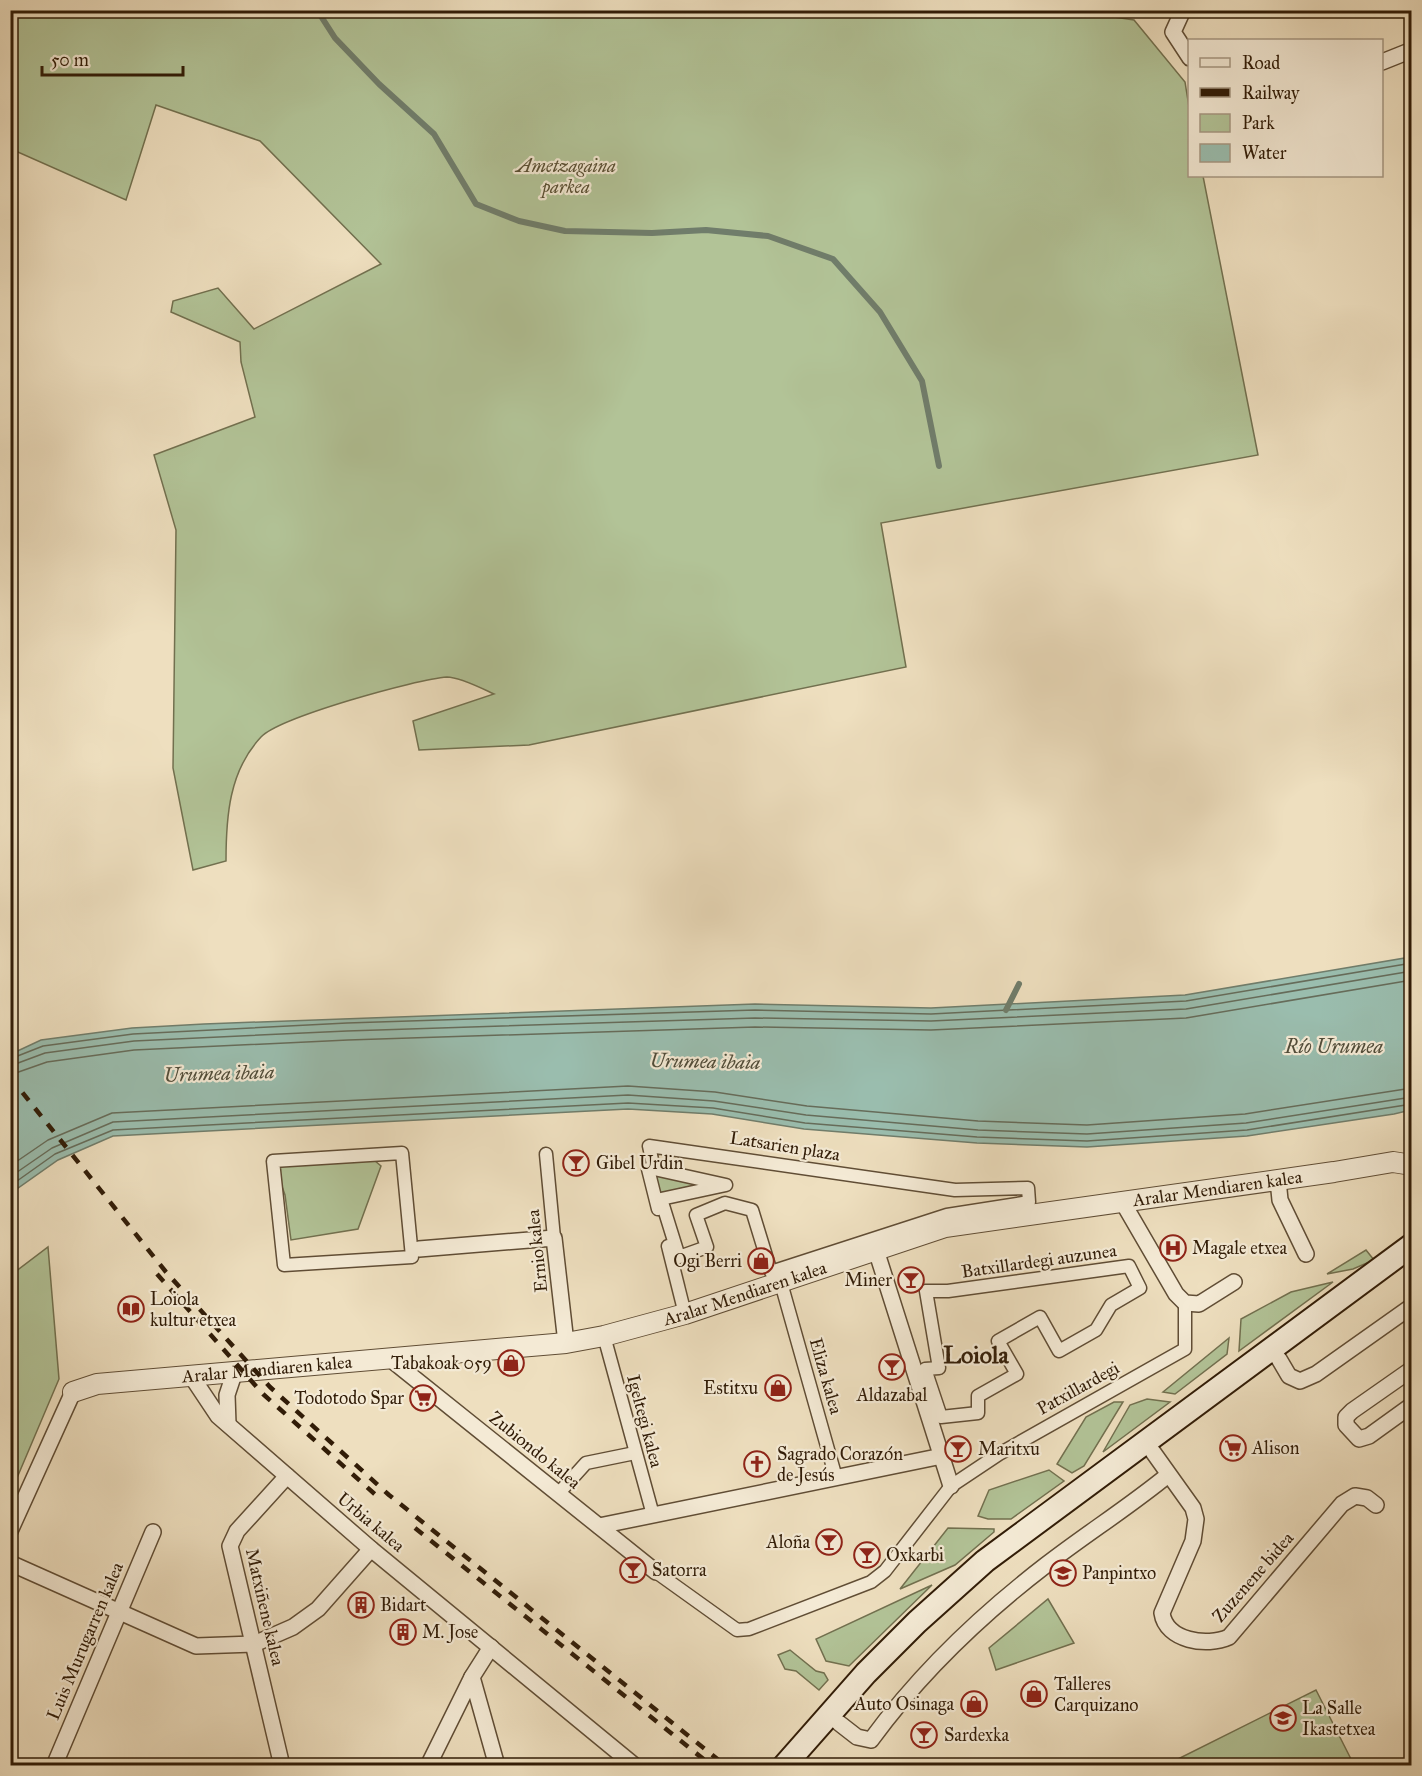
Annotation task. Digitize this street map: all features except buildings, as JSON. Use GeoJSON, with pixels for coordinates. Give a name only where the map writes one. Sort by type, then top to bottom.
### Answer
{"type":"FeatureCollection","features":[{"type":"Feature","properties":{"kind":"main road"},"geometry":{"type":"LineString","coordinates":[[783,1766],[902,1636],[986,1561],[1412,1245]]}},
{"type":"Feature","properties":{"kind":"main road"},"geometry":{"type":"LineString","coordinates":[[804,1766],[839,1723],[925,1631],[992,1571],[1412,1261]]}},
{"type":"Feature","properties":{"kind":"street"},"geometry":{"type":"LineString","coordinates":[[1183,10],[1173,32],[1188,55]]}},
{"type":"Feature","properties":{"kind":"street"},"geometry":{"type":"LineString","coordinates":[[1383,62],[1412,50]]}},
{"type":"Feature","properties":{"kind":"street","name":"Latsarien plaza"},"geometry":{"type":"LineString","coordinates":[[649,1146],[955,1190],[1028,1188],[1029,1202],[947,1215],[771,1272],[768,1264],[752,1210],[725,1203],[696,1215],[707,1247],[679,1257],[661,1199],[726,1185],[654,1169],[649,1146]]}},
{"type":"Feature","properties":{"kind":"street"},"geometry":{"type":"LineString","coordinates":[[402,1153],[412,1257],[284,1265],[273,1161],[402,1153]]}},
{"type":"Feature","properties":{"kind":"street","name":"Ernio kalea"},"geometry":{"type":"LineString","coordinates":[[546,1154],[566,1343]]}},
{"type":"Feature","properties":{"kind":"street","name":"Aralar Mendiaren kalea"},"geometry":{"type":"LineString","coordinates":[[73,1392],[97,1384],[190,1374],[566,1343],[604,1336],[685,1314],[945,1227],[1393,1162],[1412,1165]]}},
{"type":"Feature","properties":{"kind":"street"},"geometry":{"type":"LineString","coordinates":[[648,1169],[685,1314]]}},
{"type":"Feature","properties":{"kind":"street"},"geometry":{"type":"LineString","coordinates":[[1278,1180],[1280,1200],[1306,1254]]}},
{"type":"Feature","properties":{"kind":"street"},"geometry":{"type":"LineString","coordinates":[[1122,1201],[1176,1294],[1185,1303],[1198,1304],[1234,1282]]}},
{"type":"Feature","properties":{"kind":"street"},"geometry":{"type":"LineString","coordinates":[[418,1249],[554,1238]]}},
{"type":"Feature","properties":{"kind":"street"},"geometry":{"type":"LineString","coordinates":[[656,1572],[730,1628],[748,1629],[871,1582],[885,1571],[951,1486],[876,1250]]}},
{"type":"Feature","properties":{"kind":"street","name":"Batxillardegi auzunea"},"geometry":{"type":"LineString","coordinates":[[1129,1266],[1140,1288],[1111,1305],[1096,1330],[1059,1351],[1040,1317],[998,1341],[1017,1374],[978,1396],[978,1413],[941,1417],[925,1369],[939,1368],[926,1291],[948,1291],[1129,1266]]}},
{"type":"Feature","properties":{"kind":"street","name":"Eliza kalea"},"geometry":{"type":"LineString","coordinates":[[781,1283],[836,1478]]}},
{"type":"Feature","properties":{"kind":"street","name":"Patxillardegi"},"geometry":{"type":"LineString","coordinates":[[951,1486],[999,1454],[1185,1349],[1185,1303]]}},
{"type":"Feature","properties":{"kind":"street"},"geometry":{"type":"LineString","coordinates":[[1279,1359],[1289,1376],[1300,1381],[1316,1374],[1412,1306]]}},
{"type":"Feature","properties":{"kind":"street","name":"Igeltegi kalea"},"geometry":{"type":"LineString","coordinates":[[604,1336],[653,1515]]}},
{"type":"Feature","properties":{"kind":"street","name":"Zubiondo kalea"},"geometry":{"type":"LineString","coordinates":[[389,1358],[656,1572]]}},
{"type":"Feature","properties":{"kind":"street"},"geometry":{"type":"LineString","coordinates":[[1412,1369],[1346,1417],[1346,1425],[1359,1439],[1369,1436],[1412,1405]]}},
{"type":"Feature","properties":{"kind":"street"},"geometry":{"type":"LineString","coordinates":[[228,1424],[227,1395],[235,1371]]}},
{"type":"Feature","properties":{"kind":"street","name":"Urbia kalea"},"geometry":{"type":"LineString","coordinates":[[190,1374],[218,1416],[371,1549],[635,1766]]}},
{"type":"Feature","properties":{"kind":"street"},"geometry":{"type":"LineString","coordinates":[[10,1531],[73,1392]]}},
{"type":"Feature","properties":{"kind":"street"},"geometry":{"type":"LineString","coordinates":[[839,1723],[857,1737],[871,1740],[903,1698],[952,1646],[1045,1566],[1168,1475],[1153,1452]]}},
{"type":"Feature","properties":{"kind":"street"},"geometry":{"type":"LineString","coordinates":[[558,1494],[586,1463],[635,1453]]}},
{"type":"Feature","properties":{"kind":"street"},"geometry":{"type":"LineString","coordinates":[[599,1526],[942,1456]]}},
{"type":"Feature","properties":{"kind":"street","name":"Zuzenene bidea"},"geometry":{"type":"LineString","coordinates":[[1168,1475],[1193,1508],[1196,1530],[1166,1599],[1162,1612],[1163,1622],[1169,1630],[1203,1643],[1218,1642],[1229,1637],[1342,1504],[1355,1496],[1367,1498],[1376,1505]]}},
{"type":"Feature","properties":{"kind":"street","name":"Matxiñene kalea"},"geometry":{"type":"LineString","coordinates":[[282,1766],[230,1546],[237,1531],[287,1476]]}},
{"type":"Feature","properties":{"kind":"street","name":"Luis Murugarren kalea"},"geometry":{"type":"LineString","coordinates":[[54,1766],[153,1532]]}},
{"type":"Feature","properties":{"kind":"street"},"geometry":{"type":"LineString","coordinates":[[10,1563],[196,1646],[254,1644],[293,1627],[318,1610],[371,1549]]}},
{"type":"Feature","properties":{"kind":"street"},"geometry":{"type":"LineString","coordinates":[[429,1766],[472,1677],[491,1647]]}},
{"type":"Feature","properties":{"kind":"street"},"geometry":{"type":"LineString","coordinates":[[472,1677],[497,1766]]}},
{"type":"Feature","properties":{"kind":"green space","name":"Ametzagaina parkea"},"geometry":{"type":"Polygon","coordinates":[[[11,11],[1074,11],[1134,20],[1185,82],[1188,101],[1188,177],[1203,177],[1258,455],[881,523],[906,667],[529,745],[419,750],[413,721],[494,694],[458,679],[447,677],[408,684],[294,719],[261,737],[250,750],[242,765],[229,811],[226,861],[193,870],[173,768],[176,530],[154,455],[255,417],[241,362],[240,342],[171,312],[173,301],[218,288],[254,329],[381,264],[260,141],[156,105],[126,200],[11,149],[11,11]]]}},
{"type":"Feature","properties":{"kind":"green space"},"geometry":{"type":"Polygon","coordinates":[[[368,1155],[381,1166],[358,1229],[291,1240],[285,1195],[273,1161],[368,1155]]]}},
{"type":"Feature","properties":{"kind":"green space"},"geometry":{"type":"Polygon","coordinates":[[[654,1169],[726,1185],[661,1199],[654,1169]]]}},
{"type":"Feature","properties":{"kind":"green space"},"geometry":{"type":"Polygon","coordinates":[[[48,1247],[59,1379],[11,1492],[11,1275],[48,1247]]]}},
{"type":"Feature","properties":{"kind":"green space"},"geometry":{"type":"Polygon","coordinates":[[[1366,1250],[1374,1260],[1353,1269],[1327,1274],[1366,1250]]]}},
{"type":"Feature","properties":{"kind":"green space"},"geometry":{"type":"Polygon","coordinates":[[[1333,1282],[1239,1351],[1241,1319],[1291,1292],[1333,1282]]]}},
{"type":"Feature","properties":{"kind":"green space"},"geometry":{"type":"Polygon","coordinates":[[[1229,1338],[1227,1354],[1175,1394],[1163,1392],[1229,1338]]]}},
{"type":"Feature","properties":{"kind":"green space"},"geometry":{"type":"Polygon","coordinates":[[[1147,1399],[1170,1402],[1103,1452],[1130,1405],[1147,1399]]]}},
{"type":"Feature","properties":{"kind":"green space"},"geometry":{"type":"Polygon","coordinates":[[[1114,1402],[1123,1402],[1084,1466],[1072,1473],[1057,1464],[1086,1417],[1114,1402]]]}},
{"type":"Feature","properties":{"kind":"green space"},"geometry":{"type":"Polygon","coordinates":[[[1049,1470],[1064,1481],[1011,1519],[988,1519],[978,1516],[989,1490],[1049,1470]]]}},
{"type":"Feature","properties":{"kind":"green space"},"geometry":{"type":"Polygon","coordinates":[[[948,1528],[994,1529],[994,1532],[955,1565],[900,1589],[948,1528]]]}},
{"type":"Feature","properties":{"kind":"green space"},"geometry":{"type":"Polygon","coordinates":[[[932,1585],[849,1666],[826,1661],[816,1639],[932,1585]]]}},
{"type":"Feature","properties":{"kind":"green space"},"geometry":{"type":"Polygon","coordinates":[[[1048,1599],[1074,1643],[996,1670],[989,1648],[1048,1599]]]}},
{"type":"Feature","properties":{"kind":"green space"},"geometry":{"type":"Polygon","coordinates":[[[790,1650],[816,1671],[824,1673],[828,1680],[819,1690],[796,1671],[785,1669],[778,1655],[790,1650]]]}},
{"type":"Feature","properties":{"kind":"green space","name":"La Salle Ikastetxea"},"geometry":{"type":"Polygon","coordinates":[[[1316,1690],[1354,1765],[1166,1765],[1316,1690]]]}},
{"type":"Feature","properties":{"kind":"water","name":"Río Urumea"},"geometry":{"type":"Polygon","coordinates":[[[1411,957],[1411,1110],[1394,1114],[1247,1136],[1087,1147],[977,1143],[804,1129],[712,1114],[628,1109],[113,1136],[58,1160],[11,1193],[11,1054],[41,1040],[132,1028],[204,1024],[755,1004],[931,1008],[1185,995],[1411,957]]]}},
{"type":"Feature","properties":{"kind":"waterway"},"geometry":{"type":"LineString","coordinates":[[317,10],[335,38],[379,84],[434,134],[476,204],[519,221],[565,231],[652,233],[706,230],[768,236],[833,259],[880,312],[922,381],[939,466]]}},
{"type":"Feature","properties":{"kind":"waterway"},"geometry":{"type":"LineString","coordinates":[[1006,1010],[1019,984]]}},
{"type":"Feature","properties":{"kind":"railway"},"geometry":{"type":"LineString","coordinates":[[10,1077],[166,1272],[270,1387],[389,1495],[726,1766]]}},
{"type":"Feature","properties":{"kind":"railway"},"geometry":{"type":"LineString","coordinates":[[157,1274],[263,1394],[378,1497]]}},
{"type":"Feature","properties":{"kind":"railway"},"geometry":{"type":"LineString","coordinates":[[415,1528],[712,1766]]}},
{"type":"Feature","properties":{"kind":"place","name":"Gibel Urdin"},"geometry":{"type":"Point","coordinates":[576,1163]}},
{"type":"Feature","properties":{"kind":"place","name":"Magale etxea"},"geometry":{"type":"Point","coordinates":[1173,1248]}},
{"type":"Feature","properties":{"kind":"place","name":"Ogi Berri"},"geometry":{"type":"Point","coordinates":[761,1261]}},
{"type":"Feature","properties":{"kind":"place","name":"Miner"},"geometry":{"type":"Point","coordinates":[911,1280]}},
{"type":"Feature","properties":{"kind":"place","name":"Loiola kultur etxea"},"geometry":{"type":"Point","coordinates":[131,1309]}},
{"type":"Feature","properties":{"kind":"place","name":"Tabakoak 059"},"geometry":{"type":"Point","coordinates":[511,1363]}},
{"type":"Feature","properties":{"kind":"place","name":"Aldazabal"},"geometry":{"type":"Point","coordinates":[892,1367]}},
{"type":"Feature","properties":{"kind":"place","name":"Estitxu"},"geometry":{"type":"Point","coordinates":[778,1388]}},
{"type":"Feature","properties":{"kind":"place","name":"Todotodo Spar"},"geometry":{"type":"Point","coordinates":[423,1398]}},
{"type":"Feature","properties":{"kind":"place","name":"Alison"},"geometry":{"type":"Point","coordinates":[1233,1448]}},
{"type":"Feature","properties":{"kind":"place","name":"Maritxu"},"geometry":{"type":"Point","coordinates":[958,1449]}},
{"type":"Feature","properties":{"kind":"place","name":"Sagrado Corazón de Jesús"},"geometry":{"type":"Point","coordinates":[757,1464]}},
{"type":"Feature","properties":{"kind":"place","name":"Aloña"},"geometry":{"type":"Point","coordinates":[829,1542]}},
{"type":"Feature","properties":{"kind":"place","name":"Oxkarbi"},"geometry":{"type":"Point","coordinates":[867,1555]}},
{"type":"Feature","properties":{"kind":"place","name":"Satorra"},"geometry":{"type":"Point","coordinates":[633,1570]}},
{"type":"Feature","properties":{"kind":"place","name":"Panpintxo"},"geometry":{"type":"Point","coordinates":[1063,1573]}},
{"type":"Feature","properties":{"kind":"place","name":"Bidart"},"geometry":{"type":"Point","coordinates":[361,1605]}},
{"type":"Feature","properties":{"kind":"place","name":"M. Jose"},"geometry":{"type":"Point","coordinates":[403,1632]}},
{"type":"Feature","properties":{"kind":"place","name":"Talleres Carquizano"},"geometry":{"type":"Point","coordinates":[1034,1694]}},
{"type":"Feature","properties":{"kind":"place","name":"Auto Osinaga"},"geometry":{"type":"Point","coordinates":[974,1704]}},
{"type":"Feature","properties":{"kind":"place","name":"La Salle Ikastetxea"},"geometry":{"type":"Point","coordinates":[1283,1718]}},
{"type":"Feature","properties":{"kind":"place","name":"Sardexka"},"geometry":{"type":"Point","coordinates":[924,1735]}},
{"type":"Feature","properties":{"kind":"district","name":"Loiola"},"geometry":{"type":"Point","coordinates":[976,1355]}},
{"type":"Feature","properties":{"kind":"water label","name":"Urumea ibaia"},"geometry":{"type":"Point","coordinates":[705,1061]}},
{"type":"Feature","properties":{"kind":"water label","name":"Urumea ibaia"},"geometry":{"type":"Point","coordinates":[219,1073]}}]}
